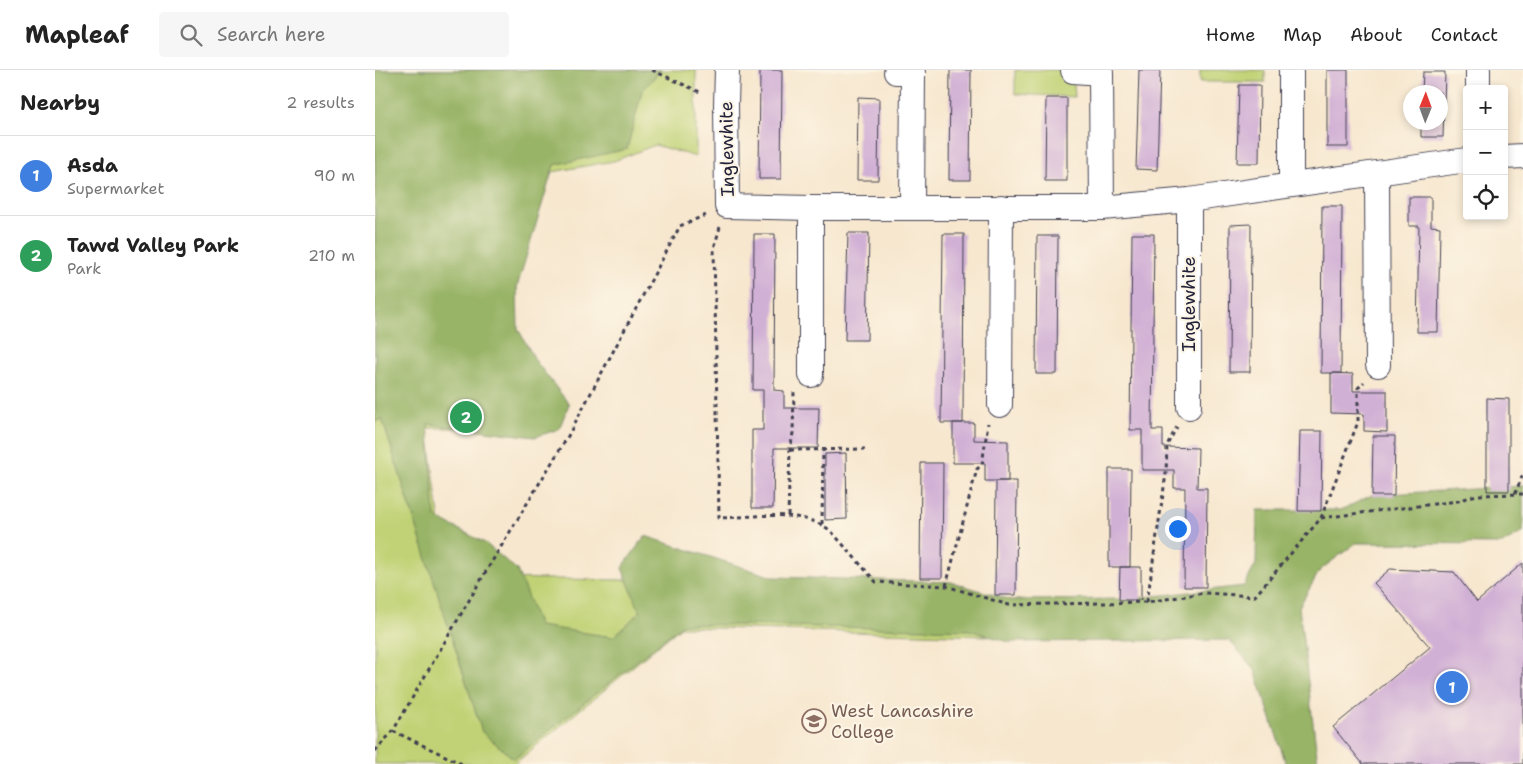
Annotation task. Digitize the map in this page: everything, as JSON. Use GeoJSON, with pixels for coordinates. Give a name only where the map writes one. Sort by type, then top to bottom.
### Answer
{"type":"FeatureCollection","features":[{"type":"Feature","properties":{"kind":"street","name":"Inglewhite"},"geometry":{"type":"LineString","coordinates":[[727,70],[725,104],[727,206],[811,208],[1102,208],[1189,200],[1463,161]]}},
{"type":"Feature","properties":{"kind":"street"},"geometry":{"type":"LineString","coordinates":[[1291,70],[1291,185]]}},
{"type":"Feature","properties":{"kind":"street"},"geometry":{"type":"LineString","coordinates":[[1477,70],[1479,85]]}},
{"type":"Feature","properties":{"kind":"street"},"geometry":{"type":"LineString","coordinates":[[1073,71],[1101,73],[1102,208]]}},
{"type":"Feature","properties":{"kind":"street"},"geometry":{"type":"LineString","coordinates":[[897,72],[913,72],[912,208]]}},
{"type":"Feature","properties":{"kind":"street"},"geometry":{"type":"LineString","coordinates":[[1508,157],[1523,156]]}},
{"type":"Feature","properties":{"kind":"street"},"geometry":{"type":"LineString","coordinates":[[1377,173],[1378,365]]}},
{"type":"Feature","properties":{"kind":"street","name":"Inglewhite"},"geometry":{"type":"LineString","coordinates":[[1189,200],[1189,407]]}},
{"type":"Feature","properties":{"kind":"street"},"geometry":{"type":"LineString","coordinates":[[1000,405],[1001,207]]}},
{"type":"Feature","properties":{"kind":"street"},"geometry":{"type":"LineString","coordinates":[[811,208],[811,375]]}},
{"type":"Feature","properties":{"kind":"path"},"geometry":{"type":"LineString","coordinates":[[652,70],[725,104]]}},
{"type":"Feature","properties":{"kind":"path"},"geometry":{"type":"LineString","coordinates":[[727,206],[713,248],[719,518],[788,516],[822,524],[831,531],[876,582],[946,586],[1009,605],[1147,602],[1204,593],[1255,596],[1321,518],[1358,422],[1358,388],[1378,365]]}},
{"type":"Feature","properties":{"kind":"path"},"geometry":{"type":"LineString","coordinates":[[375,751],[393,731],[482,578],[568,436],[680,226],[727,206]]}},
{"type":"Feature","properties":{"kind":"path"},"geometry":{"type":"LineString","coordinates":[[788,516],[794,388],[811,375]]}},
{"type":"Feature","properties":{"kind":"path"},"geometry":{"type":"LineString","coordinates":[[946,586],[977,469],[982,465],[989,411],[1000,405]]}},
{"type":"Feature","properties":{"kind":"path"},"geometry":{"type":"LineString","coordinates":[[1147,602],[1166,474],[1167,445],[1189,407]]}},
{"type":"Feature","properties":{"kind":"path"},"geometry":{"type":"LineString","coordinates":[[790,450],[865,449]]}},
{"type":"Feature","properties":{"kind":"path"},"geometry":{"type":"LineString","coordinates":[[822,524],[823,450]]}},
{"type":"Feature","properties":{"kind":"path"},"geometry":{"type":"LineString","coordinates":[[1515,494],[1523,474]]}},
{"type":"Feature","properties":{"kind":"path"},"geometry":{"type":"LineString","coordinates":[[1321,518],[1458,501],[1476,496],[1523,494]]}},
{"type":"Feature","properties":{"kind":"path"},"geometry":{"type":"LineString","coordinates":[[393,731],[462,764]]}},
{"type":"Feature","properties":{"kind":"green space"},"geometry":{"type":"Polygon","coordinates":[[[375,70],[696,70],[696,157],[655,145],[614,161],[552,172],[506,306],[550,429],[428,428],[443,549],[482,578],[698,581],[1002,630],[986,636],[681,627],[514,764],[375,764],[375,70]]]}},
{"type":"Feature","properties":{"kind":"green space"},"geometry":{"type":"Polygon","coordinates":[[[375,70],[661,70],[642,91],[627,149],[554,165],[517,287],[518,329],[537,363],[569,404],[559,429],[535,437],[428,424],[435,517],[485,543],[517,570],[539,626],[613,637],[640,612],[622,568],[645,536],[773,577],[951,582],[1011,600],[1128,599],[1244,586],[1256,564],[1257,510],[1341,510],[1372,495],[1523,486],[1523,532],[1502,544],[1356,543],[1320,570],[1299,607],[1318,764],[1286,764],[1255,670],[1229,640],[1009,642],[969,630],[683,624],[514,759],[482,732],[382,419],[375,422],[375,70]]]}},
{"type":"Feature","properties":{"kind":"green space"},"geometry":{"type":"Polygon","coordinates":[[[1015,70],[1073,70],[1075,97],[1015,94],[1015,70]]]}},
{"type":"Feature","properties":{"kind":"green space"},"geometry":{"type":"Polygon","coordinates":[[[1200,70],[1265,70],[1265,82],[1200,82],[1200,70]]]}},
{"type":"Feature","properties":{"kind":"building"},"geometry":{"type":"Polygon","coordinates":[[[760,70],[782,70],[781,179],[759,179],[760,70]]]}},
{"type":"Feature","properties":{"kind":"building"},"geometry":{"type":"Polygon","coordinates":[[[950,70],[971,70],[970,180],[949,180],[950,70]]]}},
{"type":"Feature","properties":{"kind":"building"},"geometry":{"type":"Polygon","coordinates":[[[1139,70],[1160,70],[1157,170],[1136,169],[1139,70]]]}},
{"type":"Feature","properties":{"kind":"building"},"geometry":{"type":"Polygon","coordinates":[[[1327,70],[1348,70],[1348,147],[1327,147],[1327,70]]]}},
{"type":"Feature","properties":{"kind":"building"},"geometry":{"type":"Polygon","coordinates":[[[1423,72],[1445,72],[1445,85],[1422,85],[1423,72]]]}},
{"type":"Feature","properties":{"kind":"building"},"geometry":{"type":"Polygon","coordinates":[[[1239,85],[1260,85],[1259,163],[1237,163],[1239,85]]]}},
{"type":"Feature","properties":{"kind":"building"},"geometry":{"type":"Polygon","coordinates":[[[858,97],[879,98],[878,180],[857,180],[858,97]]]}},
{"type":"Feature","properties":{"kind":"building"},"geometry":{"type":"Polygon","coordinates":[[[1046,98],[1067,98],[1067,181],[1045,181],[1046,98]]]}},
{"type":"Feature","properties":{"kind":"building"},"geometry":{"type":"Polygon","coordinates":[[[1421,130],[1443,130],[1443,137],[1421,137],[1421,130]]]}},
{"type":"Feature","properties":{"kind":"building"},"geometry":{"type":"Polygon","coordinates":[[[1409,197],[1431,197],[1431,226],[1440,227],[1438,332],[1417,332],[1419,226],[1409,226],[1409,197]]]}},
{"type":"Feature","properties":{"kind":"building"},"geometry":{"type":"Polygon","coordinates":[[[1322,206],[1342,206],[1341,373],[1321,373],[1322,206]]]}},
{"type":"Feature","properties":{"kind":"building"},"geometry":{"type":"Polygon","coordinates":[[[1251,224],[1250,372],[1229,372],[1230,225],[1251,224]]]}},
{"type":"Feature","properties":{"kind":"building"},"geometry":{"type":"Polygon","coordinates":[[[848,233],[869,233],[867,340],[845,340],[848,233]]]}},
{"type":"Feature","properties":{"kind":"building"},"geometry":{"type":"Polygon","coordinates":[[[754,234],[775,234],[774,390],[784,391],[784,408],[819,408],[818,448],[774,448],[773,508],[752,508],[752,430],[763,430],[763,390],[753,390],[754,234]]]}},
{"type":"Feature","properties":{"kind":"building"},"geometry":{"type":"Polygon","coordinates":[[[943,234],[964,234],[963,423],[941,423],[943,234]]]}},
{"type":"Feature","properties":{"kind":"building"},"geometry":{"type":"Polygon","coordinates":[[[1132,234],[1154,234],[1152,430],[1163,430],[1163,447],[1198,448],[1197,488],[1207,488],[1206,587],[1184,587],[1185,488],[1174,488],[1174,470],[1142,470],[1142,430],[1130,430],[1132,234]]]}},
{"type":"Feature","properties":{"kind":"building"},"geometry":{"type":"Polygon","coordinates":[[[1037,236],[1058,236],[1057,374],[1036,374],[1037,236]]]}},
{"type":"Feature","properties":{"kind":"building"},"geometry":{"type":"Polygon","coordinates":[[[1331,373],[1353,374],[1353,391],[1387,391],[1387,432],[1364,431],[1364,414],[1331,413],[1331,373]]]}},
{"type":"Feature","properties":{"kind":"building"},"geometry":{"type":"Polygon","coordinates":[[[1487,398],[1509,399],[1509,491],[1487,491],[1487,398]]]}},
{"type":"Feature","properties":{"kind":"building"},"geometry":{"type":"Polygon","coordinates":[[[953,423],[974,423],[974,440],[1008,441],[1008,481],[1017,481],[1016,595],[995,595],[996,481],[985,481],[985,463],[953,463],[953,423]]]}},
{"type":"Feature","properties":{"kind":"building"},"geometry":{"type":"Polygon","coordinates":[[[1300,431],[1322,431],[1321,511],[1298,511],[1300,431]]]}},
{"type":"Feature","properties":{"kind":"building"},"geometry":{"type":"Polygon","coordinates":[[[1373,436],[1395,436],[1394,496],[1372,496],[1373,436]]]}},
{"type":"Feature","properties":{"kind":"building"},"geometry":{"type":"Polygon","coordinates":[[[846,453],[847,519],[825,520],[825,454],[846,453]]]}},
{"type":"Feature","properties":{"kind":"building"},"geometry":{"type":"Polygon","coordinates":[[[921,463],[943,463],[942,578],[920,578],[921,463]]]}},
{"type":"Feature","properties":{"kind":"building"},"geometry":{"type":"Polygon","coordinates":[[[1109,469],[1131,469],[1130,567],[1141,567],[1141,600],[1119,600],[1120,567],[1109,567],[1109,469]]]}},
{"type":"Feature","properties":{"kind":"building"},"geometry":{"type":"Polygon","coordinates":[[[1523,563],[1523,764],[1363,764],[1333,727],[1430,647],[1374,583],[1390,569],[1454,572],[1477,602],[1523,563]]]}},
{"type":"Feature","properties":{"kind":"place","name":"Tawd Valley Park"},"geometry":{"type":"Point","coordinates":[466,417]}},
{"type":"Feature","properties":{"kind":"place","name":"Asda"},"geometry":{"type":"Point","coordinates":[1452,687]}},
{"type":"Feature","properties":{"kind":"place","name":"West Lancashire College"},"geometry":{"type":"Point","coordinates":[814,721]}}]}
